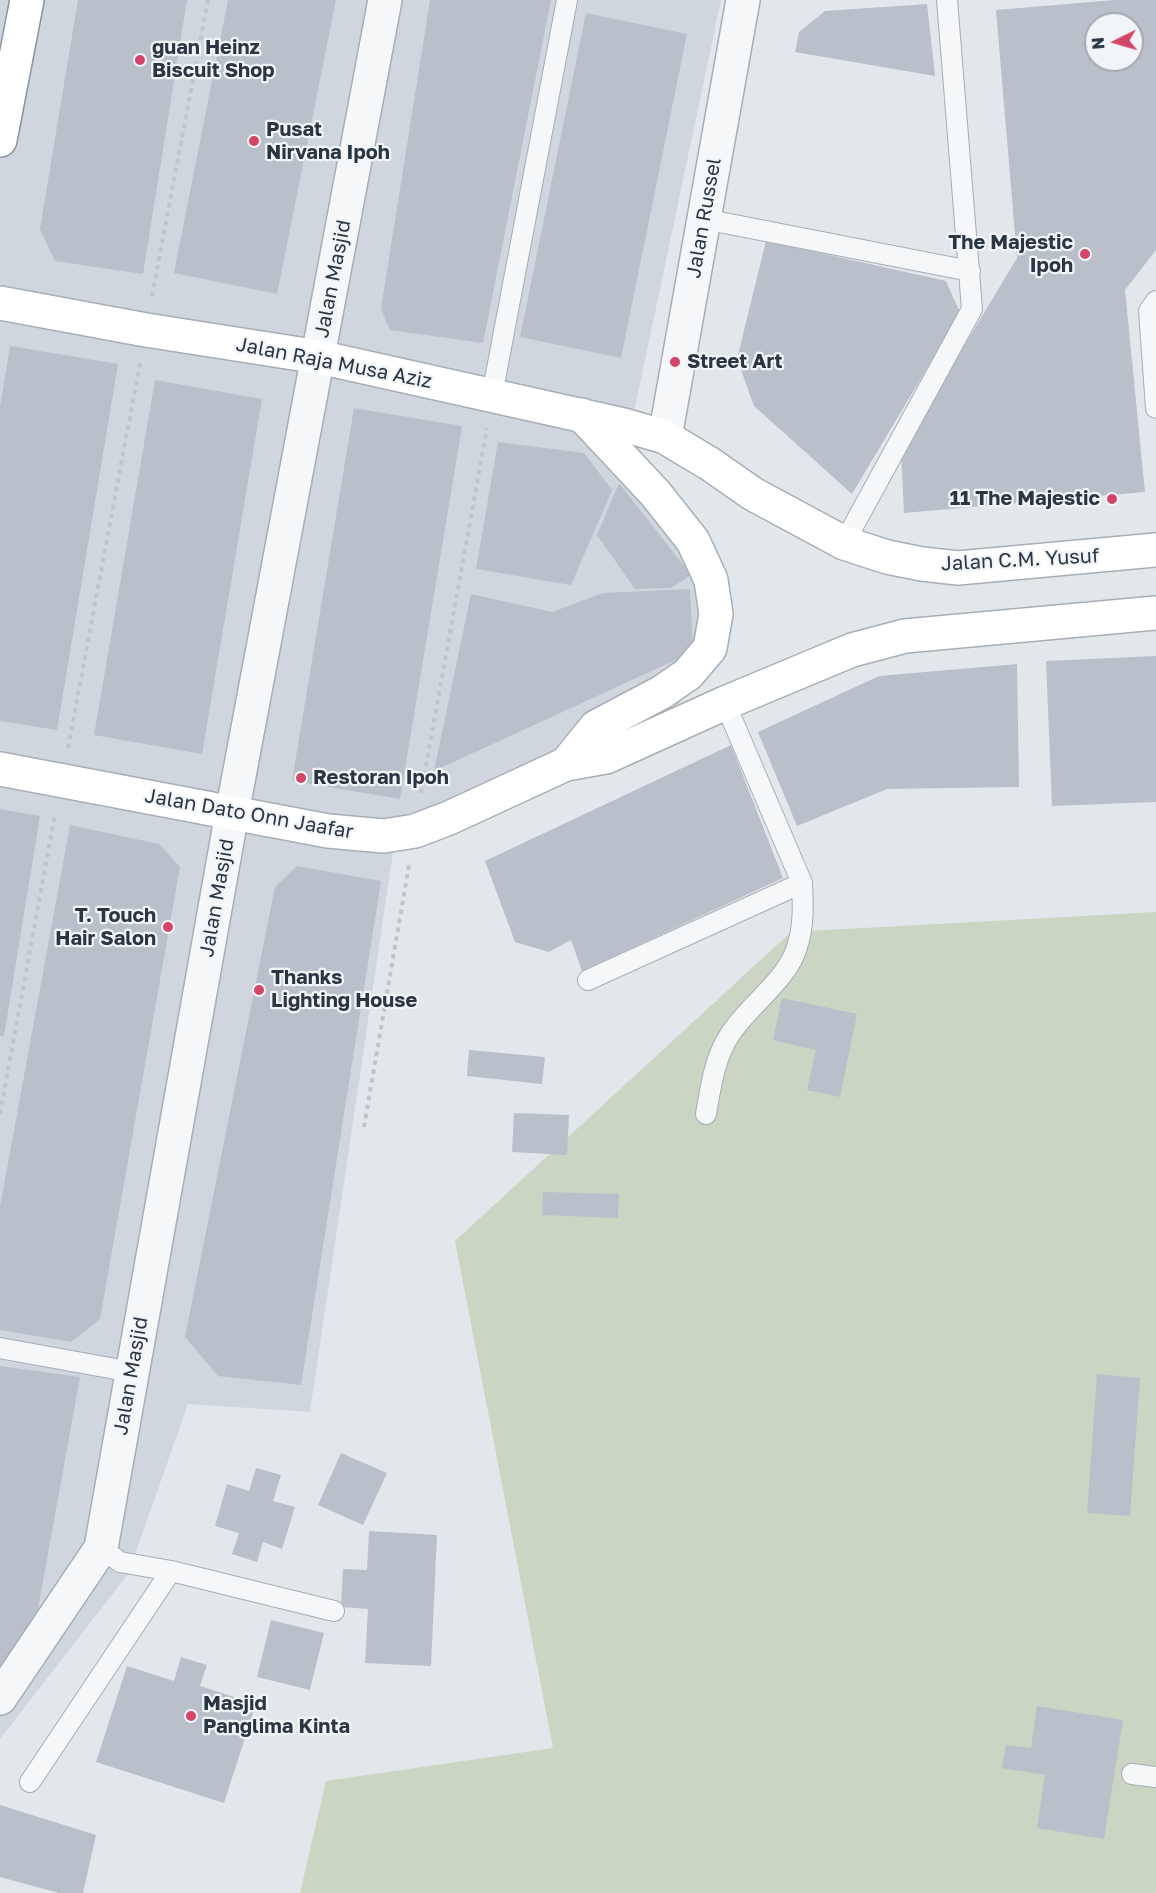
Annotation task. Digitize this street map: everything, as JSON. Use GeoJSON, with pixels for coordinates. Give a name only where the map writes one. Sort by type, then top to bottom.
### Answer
{"type":"FeatureCollection","features":[{"type":"Feature","properties":{"kind":"main road"},"geometry":{"type":"LineString","coordinates":[[0,140],[27,0]]}},
{"type":"Feature","properties":{"kind":"main road","name":"Jalan Raja Musa Aziz"},"geometry":{"type":"LineString","coordinates":[[0,303],[146,330],[319,357],[492,394],[664,436]]}},
{"type":"Feature","properties":{"kind":"main road"},"geometry":{"type":"LineString","coordinates":[[566,764],[596,727],[662,692],[688,675],[710,648],[716,614],[711,580],[693,541],[655,493],[582,415]]}},
{"type":"Feature","properties":{"kind":"main road","name":"Jalan C.M. Yusuf"},"geometry":{"type":"LineString","coordinates":[[664,436],[753,494],[844,543],[910,562],[957,568],[1156,550]]}},
{"type":"Feature","properties":{"kind":"main road"},"geometry":{"type":"LineString","coordinates":[[725,703],[852,650],[905,636],[1156,613]]}},
{"type":"Feature","properties":{"kind":"main road","name":"Jalan Dato Onn Jaafar"},"geometry":{"type":"LineString","coordinates":[[0,769],[328,831],[384,836],[415,831],[449,818],[566,764],[606,757],[725,703]]}},
{"type":"Feature","properties":{"kind":"street","name":"Jalan Masjid"},"geometry":{"type":"LineString","coordinates":[[0,1698],[100,1548],[232,813],[385,0]]}},
{"type":"Feature","properties":{"kind":"street","name":"Jalan Russel"},"geometry":{"type":"LineString","coordinates":[[664,436],[743,0]]}},
{"type":"Feature","properties":{"kind":"lane"},"geometry":{"type":"LineString","coordinates":[[492,394],[567,0]]}},
{"type":"Feature","properties":{"kind":"lane"},"geometry":{"type":"LineString","coordinates":[[844,543],[972,309],[947,0]]}},
{"type":"Feature","properties":{"kind":"lane"},"geometry":{"type":"LineString","coordinates":[[704,219],[970,271]]}},
{"type":"Feature","properties":{"kind":"lane"},"geometry":{"type":"LineString","coordinates":[[1156,301],[1149,311],[1156,408]]}},
{"type":"Feature","properties":{"kind":"lane"},"geometry":{"type":"LineString","coordinates":[[706,1114],[713,1075],[723,1046],[746,1012],[784,971],[797,949],[804,912],[802,883],[725,703]]}},
{"type":"Feature","properties":{"kind":"lane"},"geometry":{"type":"LineString","coordinates":[[588,980],[802,883]]}},
{"type":"Feature","properties":{"kind":"lane"},"geometry":{"type":"LineString","coordinates":[[0,1348],[132,1372]]}},
{"type":"Feature","properties":{"kind":"lane"},"geometry":{"type":"LineString","coordinates":[[100,1548],[120,1562],[171,1571],[334,1611]]}},
{"type":"Feature","properties":{"kind":"lane"},"geometry":{"type":"LineString","coordinates":[[30,1782],[171,1571]]}},
{"type":"Feature","properties":{"kind":"lane"},"geometry":{"type":"LineString","coordinates":[[1132,1774],[1156,1777]]}},
{"type":"Feature","properties":{"kind":"path"},"geometry":{"type":"LineString","coordinates":[[0,1114],[208,0]]}},
{"type":"Feature","properties":{"kind":"path"},"geometry":{"type":"LineString","coordinates":[[364,1127],[492,394]]}},
{"type":"Feature","properties":{"kind":"shaded area"},"geometry":{"type":"Polygon","coordinates":[[[0,0],[721,0],[630,431],[713,589],[677,711],[396,832],[310,1412],[188,1404],[128,1574],[0,1739],[0,0]]]}},
{"type":"Feature","properties":{"kind":"green space"},"geometry":{"type":"Polygon","coordinates":[[[1156,912],[1156,1893],[300,1893],[326,1781],[553,1748],[455,1241],[791,932],[1156,912]]]}},
{"type":"Feature","properties":{"kind":"building"},"geometry":{"type":"Polygon","coordinates":[[[78,0],[187,0],[143,274],[55,261],[40,229],[78,0]]]}},
{"type":"Feature","properties":{"kind":"building","name":"Pusat Nirvana Ipoh"},"geometry":{"type":"Polygon","coordinates":[[[228,0],[336,0],[277,294],[174,273],[228,0]]]}},
{"type":"Feature","properties":{"kind":"building"},"geometry":{"type":"Polygon","coordinates":[[[430,0],[551,0],[483,343],[390,330],[381,309],[430,0]]]}},
{"type":"Feature","properties":{"kind":"building","name":"The Majestic Ipoh"},"geometry":{"type":"Polygon","coordinates":[[[1114,0],[1156,0],[1156,250],[1125,290],[1145,492],[904,513],[901,451],[1017,258],[996,10],[1114,0]]]}},
{"type":"Feature","properties":{"kind":"building"},"geometry":{"type":"Polygon","coordinates":[[[927,4],[935,76],[795,52],[799,32],[825,11],[927,4]]]}},
{"type":"Feature","properties":{"kind":"building"},"geometry":{"type":"Polygon","coordinates":[[[586,13],[687,34],[621,358],[520,337],[586,13]]]}},
{"type":"Feature","properties":{"kind":"building"},"geometry":{"type":"Polygon","coordinates":[[[766,241],[946,281],[960,313],[852,494],[754,406],[737,359],[766,241]]]}},
{"type":"Feature","properties":{"kind":"building"},"geometry":{"type":"Polygon","coordinates":[[[10,346],[118,364],[57,730],[0,721],[0,406],[10,346]]]}},
{"type":"Feature","properties":{"kind":"building"},"geometry":{"type":"Polygon","coordinates":[[[155,380],[262,399],[202,754],[94,735],[155,380]]]}},
{"type":"Feature","properties":{"kind":"building"},"geometry":{"type":"Polygon","coordinates":[[[354,408],[462,426],[400,799],[292,781],[354,408]]]}},
{"type":"Feature","properties":{"kind":"building"},"geometry":{"type":"Polygon","coordinates":[[[498,442],[584,453],[612,490],[571,585],[476,569],[498,442]]]}},
{"type":"Feature","properties":{"kind":"building"},"geometry":{"type":"Polygon","coordinates":[[[619,483],[691,575],[671,588],[635,589],[597,535],[619,483]]]}},
{"type":"Feature","properties":{"kind":"building"},"geometry":{"type":"Polygon","coordinates":[[[690,589],[693,652],[434,771],[471,594],[552,612],[603,593],[690,589]]]}},
{"type":"Feature","properties":{"kind":"building"},"geometry":{"type":"Polygon","coordinates":[[[1156,656],[1156,802],[1052,806],[1046,661],[1156,656]]]}},
{"type":"Feature","properties":{"kind":"building"},"geometry":{"type":"Polygon","coordinates":[[[1017,664],[1019,787],[887,789],[797,826],[758,732],[879,676],[1017,664]]]}},
{"type":"Feature","properties":{"kind":"building"},"geometry":{"type":"Polygon","coordinates":[[[731,745],[783,878],[582,971],[571,940],[549,952],[515,942],[485,861],[731,745]]]}},
{"type":"Feature","properties":{"kind":"building"},"geometry":{"type":"Polygon","coordinates":[[[0,809],[40,816],[4,1036],[0,1036],[0,809]]]}},
{"type":"Feature","properties":{"kind":"building"},"geometry":{"type":"Polygon","coordinates":[[[70,825],[159,844],[180,867],[100,1319],[71,1342],[0,1330],[0,1207],[70,825]]]}},
{"type":"Feature","properties":{"kind":"building"},"geometry":{"type":"Polygon","coordinates":[[[297,866],[381,881],[301,1385],[218,1376],[185,1337],[275,887],[297,866]]]}},
{"type":"Feature","properties":{"kind":"building"},"geometry":{"type":"Polygon","coordinates":[[[782,998],[857,1014],[840,1097],[807,1090],[816,1050],[773,1040],[782,998]]]}},
{"type":"Feature","properties":{"kind":"building"},"geometry":{"type":"Polygon","coordinates":[[[469,1050],[545,1057],[542,1084],[467,1076],[469,1050]]]}},
{"type":"Feature","properties":{"kind":"building"},"geometry":{"type":"Polygon","coordinates":[[[514,1113],[569,1115],[567,1155],[512,1152],[514,1113]]]}},
{"type":"Feature","properties":{"kind":"building"},"geometry":{"type":"Polygon","coordinates":[[[543,1192],[619,1194],[618,1218],[542,1215],[543,1192]]]}},
{"type":"Feature","properties":{"kind":"building"},"geometry":{"type":"Polygon","coordinates":[[[0,1366],[80,1377],[35,1625],[0,1685],[0,1366]]]}},
{"type":"Feature","properties":{"kind":"building"},"geometry":{"type":"Polygon","coordinates":[[[1097,1374],[1140,1378],[1130,1516],[1087,1513],[1097,1374]]]}},
{"type":"Feature","properties":{"kind":"building"},"geometry":{"type":"Polygon","coordinates":[[[341,1453],[387,1473],[363,1525],[318,1505],[341,1453]]]}},
{"type":"Feature","properties":{"kind":"building"},"geometry":{"type":"Polygon","coordinates":[[[256,1468],[281,1475],[273,1501],[295,1507],[282,1549],[263,1542],[257,1562],[232,1554],[239,1533],[215,1526],[227,1484],[249,1491],[256,1468]]]}},
{"type":"Feature","properties":{"kind":"building"},"geometry":{"type":"Polygon","coordinates":[[[369,1531],[437,1535],[431,1666],[365,1663],[368,1609],[341,1607],[343,1569],[367,1570],[369,1531]]]}},
{"type":"Feature","properties":{"kind":"building"},"geometry":{"type":"Polygon","coordinates":[[[271,1620],[324,1633],[310,1690],[257,1677],[271,1620]]]}},
{"type":"Feature","properties":{"kind":"building"},"geometry":{"type":"Polygon","coordinates":[[[181,1657],[207,1665],[200,1686],[256,1704],[224,1803],[96,1762],[127,1666],[174,1681],[181,1657]]]}},
{"type":"Feature","properties":{"kind":"building"},"geometry":{"type":"Polygon","coordinates":[[[1037,1706],[1123,1720],[1104,1839],[1037,1828],[1045,1775],[1002,1768],[1006,1745],[1031,1748],[1037,1706]]]}},
{"type":"Feature","properties":{"kind":"building"},"geometry":{"type":"Polygon","coordinates":[[[0,1805],[96,1835],[83,1893],[59,1893],[0,1877],[0,1805]]]}},
{"type":"Feature","properties":{"kind":"place","name":"guan Heinz Biscuit Shop"},"geometry":{"type":"Point","coordinates":[140,60]}},
{"type":"Feature","properties":{"kind":"place","name":"Pusat Nirvana Ipoh"},"geometry":{"type":"Point","coordinates":[254,141]}},
{"type":"Feature","properties":{"kind":"place","name":"The Majestic Ipoh"},"geometry":{"type":"Point","coordinates":[1085,254]}},
{"type":"Feature","properties":{"kind":"place","name":"Street Art"},"geometry":{"type":"Point","coordinates":[675,362]}},
{"type":"Feature","properties":{"kind":"place","name":"11 The Majestic"},"geometry":{"type":"Point","coordinates":[1112,499]}},
{"type":"Feature","properties":{"kind":"place","name":"Restoran Ipoh"},"geometry":{"type":"Point","coordinates":[301,778]}},
{"type":"Feature","properties":{"kind":"place","name":"T. Touch Hair Salon"},"geometry":{"type":"Point","coordinates":[168,927]}},
{"type":"Feature","properties":{"kind":"place","name":"Thanks Lighting House"},"geometry":{"type":"Point","coordinates":[259,990]}},
{"type":"Feature","properties":{"kind":"place","name":"Masjid Panglima Kinta"},"geometry":{"type":"Point","coordinates":[191,1716]}}]}
